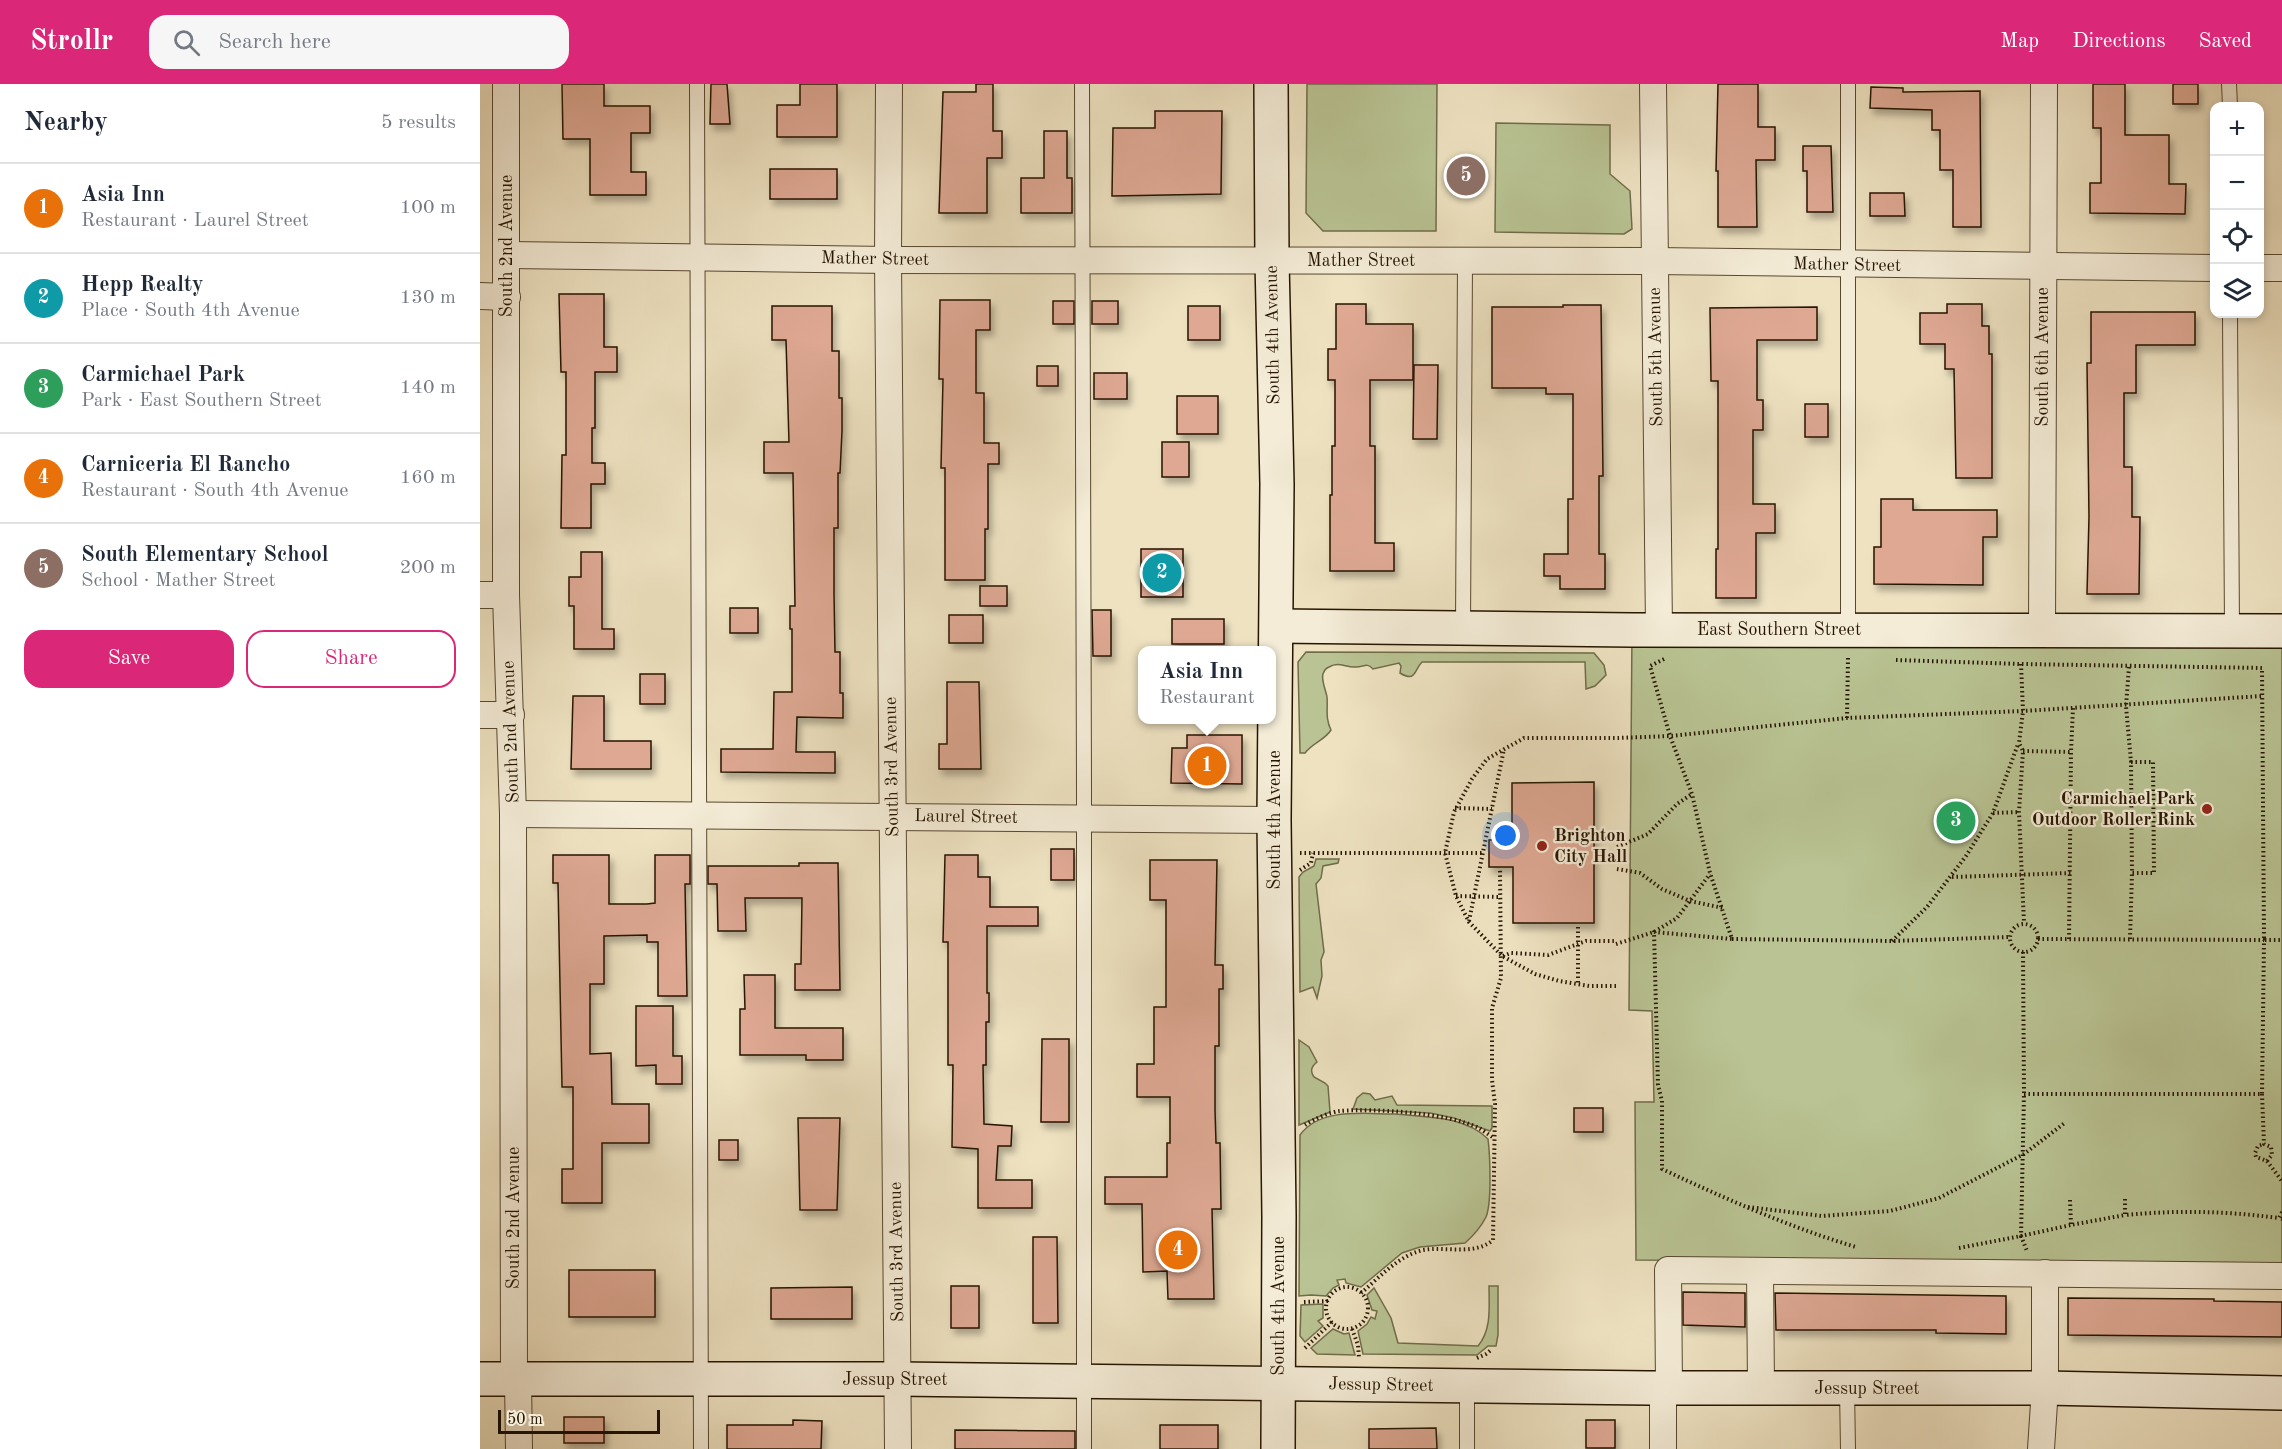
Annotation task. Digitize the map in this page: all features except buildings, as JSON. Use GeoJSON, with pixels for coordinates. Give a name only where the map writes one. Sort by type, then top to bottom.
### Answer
{"type":"FeatureCollection","features":[{"type":"Feature","properties":{"kind":"street","name":"South 2nd Avenue"},"geometry":{"type":"LineString","coordinates":[[506,84],[506,595],[513,813],[516,1379],[519,1449]]}},
{"type":"Feature","properties":{"kind":"street","name":"South 3rd Avenue"},"geometry":{"type":"LineString","coordinates":[[889,84],[888,260],[898,1449]]}},
{"type":"Feature","properties":{"kind":"street","name":"South 4th Avenue"},"geometry":{"type":"LineString","coordinates":[[1271,84],[1277,484],[1276,691]]}},
{"type":"Feature","properties":{"kind":"street","name":"South 5th Avenue"},"geometry":{"type":"LineString","coordinates":[[1653,84],[1654,261],[1666,645]]}},
{"type":"Feature","properties":{"kind":"street","name":"South 6th Avenue"},"geometry":{"type":"LineString","coordinates":[[2042,630],[2044,84]]}},
{"type":"Feature","properties":{"kind":"street","name":"Mather Street"},"geometry":{"type":"LineString","coordinates":[[507,255],[888,260],[1654,261],[2210,268]]}},
{"type":"Feature","properties":{"kind":"street"},"geometry":{"type":"LineString","coordinates":[[2264,268],[2282,267]]}},
{"type":"Feature","properties":{"kind":"street"},"geometry":{"type":"LineString","coordinates":[[480,296],[507,297]]}},
{"type":"Feature","properties":{"kind":"street"},"geometry":{"type":"LineString","coordinates":[[480,595],[506,595]]}},
{"type":"Feature","properties":{"kind":"street","name":"East Southern Street"},"geometry":{"type":"LineString","coordinates":[[1277,626],[1463,628],[1666,645],[1853,644],[2042,630],[2282,631]]}},
{"type":"Feature","properties":{"kind":"street"},"geometry":{"type":"LineString","coordinates":[[480,715],[511,715]]}},
{"type":"Feature","properties":{"kind":"street","name":"South 4th Avenue"},"geometry":{"type":"LineString","coordinates":[[1275,724],[1274,820],[1278,1449]]}},
{"type":"Feature","properties":{"kind":"street","name":"Laurel Street"},"geometry":{"type":"LineString","coordinates":[[513,813],[1274,820]]}},
{"type":"Feature","properties":{"kind":"street"},"geometry":{"type":"LineString","coordinates":[[2035,1269],[2045,1389],[2041,1449]]}},
{"type":"Feature","properties":{"kind":"street"},"geometry":{"type":"LineString","coordinates":[[1664,1449],[1668,1270],[2035,1269],[2282,1276]]}},
{"type":"Feature","properties":{"kind":"street"},"geometry":{"type":"LineString","coordinates":[[1760,1271],[1761,1389]]}},
{"type":"Feature","properties":{"kind":"street","name":"Jessup Street"},"geometry":{"type":"LineString","coordinates":[[480,1379],[898,1379],[2282,1393]]}},
{"type":"Feature","properties":{"kind":"lane"},"geometry":{"type":"LineString","coordinates":[[697,84],[701,1449]]}},
{"type":"Feature","properties":{"kind":"lane"},"geometry":{"type":"LineString","coordinates":[[1082,84],[1084,1449]]}},
{"type":"Feature","properties":{"kind":"lane"},"geometry":{"type":"LineString","coordinates":[[1848,84],[1853,644]]}},
{"type":"Feature","properties":{"kind":"lane"},"geometry":{"type":"LineString","coordinates":[[2229,84],[2230,102]]}},
{"type":"Feature","properties":{"kind":"lane"},"geometry":{"type":"LineString","coordinates":[[1463,628],[1465,261]]}},
{"type":"Feature","properties":{"kind":"lane"},"geometry":{"type":"LineString","coordinates":[[2230,318],[2232,630]]}},
{"type":"Feature","properties":{"kind":"lane"},"geometry":{"type":"LineString","coordinates":[[1467,1386],[1467,1449]]}},
{"type":"Feature","properties":{"kind":"lane"},"geometry":{"type":"LineString","coordinates":[[1847,1389],[1848,1449]]}},
{"type":"Feature","properties":{"kind":"path"},"geometry":{"type":"LineString","coordinates":[[1847,718],[1848,658],[1853,644]]}},
{"type":"Feature","properties":{"kind":"path"},"geometry":{"type":"LineString","coordinates":[[1666,645],[1660,659],[1650,666],[1670,736],[1692,794],[1710,873],[1732,939]]}},
{"type":"Feature","properties":{"kind":"path"},"geometry":{"type":"LineString","coordinates":[[1894,660],[2262,668],[2264,1144]]}},
{"type":"Feature","properties":{"kind":"path"},"geometry":{"type":"LineString","coordinates":[[1892,941],[1927,907],[1952,877],[1993,813],[2019,743],[2023,711],[2021,664]]}},
{"type":"Feature","properties":{"kind":"path"},"geometry":{"type":"LineString","coordinates":[[2129,666],[2126,706],[2131,762],[2130,939]]}},
{"type":"Feature","properties":{"kind":"path"},"geometry":{"type":"LineString","coordinates":[[1616,986],[1578,984],[1535,974],[1502,956],[1469,922],[1456,896],[1445,853],[1455,808],[1487,759],[1524,738],[1670,736],[1847,718],[2126,706],[2262,696]]}},
{"type":"Feature","properties":{"kind":"path"},"geometry":{"type":"LineString","coordinates":[[2069,939],[2073,708]]}},
{"type":"Feature","properties":{"kind":"path"},"geometry":{"type":"LineString","coordinates":[[2019,743],[2023,751],[2019,812],[2024,923]]}},
{"type":"Feature","properties":{"kind":"path"},"geometry":{"type":"LineString","coordinates":[[1469,922],[1504,748]]}},
{"type":"Feature","properties":{"kind":"path"},"geometry":{"type":"LineString","coordinates":[[2023,751],[2071,752]]}},
{"type":"Feature","properties":{"kind":"path"},"geometry":{"type":"LineString","coordinates":[[2131,762],[2153,762],[2154,873],[2132,873]]}},
{"type":"Feature","properties":{"kind":"path"},"geometry":{"type":"LineString","coordinates":[[1617,847],[1648,834],[1677,804],[1692,794]]}},
{"type":"Feature","properties":{"kind":"path"},"geometry":{"type":"LineString","coordinates":[[1455,808],[1492,809]]}},
{"type":"Feature","properties":{"kind":"path"},"geometry":{"type":"LineString","coordinates":[[1993,813],[2019,812]]}},
{"type":"Feature","properties":{"kind":"path"},"geometry":{"type":"LineString","coordinates":[[1294,853],[1484,853]]}},
{"type":"Feature","properties":{"kind":"path"},"geometry":{"type":"LineString","coordinates":[[1617,869],[1640,873],[1662,889],[1690,901],[1723,908]]}},
{"type":"Feature","properties":{"kind":"path"},"geometry":{"type":"LineString","coordinates":[[1361,1293],[1401,1259],[1411,1254],[1439,1249],[1475,1248],[1486,1246],[1493,1240],[1495,1104],[1492,1080],[1492,1008],[1501,978],[1500,870]]}},
{"type":"Feature","properties":{"kind":"path"},"geometry":{"type":"LineString","coordinates":[[1502,956],[1511,953],[1548,955],[1586,941],[1616,943],[1654,932],[1677,918],[1710,873]]}},
{"type":"Feature","properties":{"kind":"path"},"geometry":{"type":"LineString","coordinates":[[1952,877],[2071,873]]}},
{"type":"Feature","properties":{"kind":"path"},"geometry":{"type":"LineString","coordinates":[[1456,896],[1501,897]]}},
{"type":"Feature","properties":{"kind":"path"},"geometry":{"type":"LineString","coordinates":[[2024,923],[2037,931],[2038,939],[2036,946],[2030,951],[2023,952],[2016,950],[2009,937],[2017,925],[2024,923]]}},
{"type":"Feature","properties":{"kind":"path"},"geometry":{"type":"LineString","coordinates":[[1578,927],[1578,984]]}},
{"type":"Feature","properties":{"kind":"path"},"geometry":{"type":"LineString","coordinates":[[1654,932],[1732,939],[1892,941],[2009,937]]}},
{"type":"Feature","properties":{"kind":"path"},"geometry":{"type":"LineString","coordinates":[[1654,932],[1658,1085],[1662,1101],[1662,1168],[1742,1206],[1811,1233],[1860,1248]]}},
{"type":"Feature","properties":{"kind":"path"},"geometry":{"type":"LineString","coordinates":[[2038,939],[2282,940]]}},
{"type":"Feature","properties":{"kind":"path"},"geometry":{"type":"LineString","coordinates":[[2023,952],[2024,1154],[2021,1236],[2035,1269]]}},
{"type":"Feature","properties":{"kind":"path"},"geometry":{"type":"LineString","coordinates":[[2024,1094],[2262,1094]]}},
{"type":"Feature","properties":{"kind":"path"},"geometry":{"type":"LineString","coordinates":[[1302,1128],[1307,1123],[1338,1111],[1382,1112],[1431,1115],[1458,1121],[1478,1128],[1494,1138]]}},
{"type":"Feature","properties":{"kind":"path"},"geometry":{"type":"LineString","coordinates":[[1742,1206],[1822,1216],[1890,1211],[1939,1198],[2024,1154],[2066,1122]]}},
{"type":"Feature","properties":{"kind":"path"},"geometry":{"type":"LineString","coordinates":[[2267,1161],[2272,1155],[2271,1147],[2264,1144],[2258,1146],[2256,1157],[2267,1161],[2282,1181]]}},
{"type":"Feature","properties":{"kind":"path"},"geometry":{"type":"LineString","coordinates":[[2125,1199],[2125,1215]]}},
{"type":"Feature","properties":{"kind":"path"},"geometry":{"type":"LineString","coordinates":[[2070,1200],[2071,1225]]}},
{"type":"Feature","properties":{"kind":"path"},"geometry":{"type":"LineString","coordinates":[[1950,1249],[2125,1215],[2199,1211],[2280,1218],[2282,1212]]}},
{"type":"Feature","properties":{"kind":"path"},"geometry":{"type":"LineString","coordinates":[[1345,1287],[1361,1293],[1367,1301],[1367,1314],[1360,1325],[1352,1329],[1340,1328],[1332,1322],[1326,1313],[1332,1294],[1345,1287]]}},
{"type":"Feature","properties":{"kind":"path"},"geometry":{"type":"LineString","coordinates":[[1298,1302],[1328,1301]]}},
{"type":"Feature","properties":{"kind":"path"},"geometry":{"type":"LineString","coordinates":[[1300,1344],[1302,1350],[1332,1322]]}},
{"type":"Feature","properties":{"kind":"path"},"geometry":{"type":"LineString","coordinates":[[1352,1329],[1359,1345],[1359,1358]]}},
{"type":"Feature","properties":{"kind":"green space"},"geometry":{"type":"Polygon","coordinates":[[[1307,84],[1437,84],[1436,231],[1323,231],[1306,213],[1307,84]]]}},
{"type":"Feature","properties":{"kind":"green space"},"geometry":{"type":"Polygon","coordinates":[[[1496,123],[1610,125],[1610,174],[1630,191],[1632,229],[1624,234],[1495,232],[1496,123]]]}},
{"type":"Feature","properties":{"kind":"green space"},"geometry":{"type":"Polygon","coordinates":[[[1632,630],[2282,632],[2282,1264],[1636,1260],[1635,1102],[1654,1102],[1652,1011],[1629,1010],[1632,630]]]}},
{"type":"Feature","properties":{"kind":"green space"},"geometry":{"type":"Polygon","coordinates":[[[1306,652],[1594,653],[1604,665],[1606,675],[1595,686],[1586,689],[1585,662],[1422,662],[1414,674],[1409,677],[1400,673],[1399,663],[1373,669],[1367,665],[1352,667],[1333,665],[1323,673],[1331,730],[1305,753],[1300,753],[1298,662],[1306,652]]]}},
{"type":"Feature","properties":{"kind":"green space"},"geometry":{"type":"Polygon","coordinates":[[[1316,859],[1339,859],[1338,863],[1323,866],[1321,878],[1316,884],[1324,952],[1317,998],[1313,987],[1300,992],[1299,877],[1314,866],[1316,859]]]}},
{"type":"Feature","properties":{"kind":"green space"},"geometry":{"type":"Polygon","coordinates":[[[1299,1040],[1309,1047],[1317,1062],[1312,1069],[1314,1077],[1328,1086],[1330,1112],[1299,1125],[1299,1040]]]}},
{"type":"Feature","properties":{"kind":"green space"},"geometry":{"type":"Polygon","coordinates":[[[1363,1093],[1370,1094],[1375,1100],[1392,1096],[1397,1105],[1492,1106],[1492,1128],[1490,1131],[1454,1118],[1430,1113],[1353,1109],[1357,1098],[1363,1093]]]}},
{"type":"Feature","properties":{"kind":"green space"},"geometry":{"type":"Polygon","coordinates":[[[1357,1113],[1395,1114],[1457,1122],[1479,1131],[1488,1139],[1490,1190],[1486,1217],[1465,1243],[1420,1247],[1402,1253],[1361,1287],[1346,1283],[1345,1279],[1337,1280],[1339,1285],[1326,1296],[1299,1296],[1300,1135],[1309,1126],[1331,1116],[1357,1113]]]}},
{"type":"Feature","properties":{"kind":"green space"},"geometry":{"type":"Polygon","coordinates":[[[1489,1286],[1498,1286],[1496,1346],[1488,1346],[1477,1355],[1363,1354],[1358,1331],[1367,1324],[1371,1317],[1375,1319],[1377,1311],[1372,1310],[1367,1295],[1374,1288],[1391,1318],[1398,1343],[1478,1346],[1488,1325],[1489,1286]]]}},
{"type":"Feature","properties":{"kind":"green space"},"geometry":{"type":"Polygon","coordinates":[[[1323,1304],[1323,1318],[1318,1321],[1323,1326],[1305,1342],[1300,1336],[1301,1305],[1323,1304]]]}},
{"type":"Feature","properties":{"kind":"green space"},"geometry":{"type":"Polygon","coordinates":[[[1333,1329],[1344,1334],[1349,1333],[1355,1355],[1317,1354],[1311,1348],[1333,1329]]]}},
{"type":"Feature","properties":{"kind":"place","name":"South Elementary School"},"geometry":{"type":"Point","coordinates":[1466,176]}},
{"type":"Feature","properties":{"kind":"place","name":"Hepp Realty"},"geometry":{"type":"Point","coordinates":[1162,573]}},
{"type":"Feature","properties":{"kind":"place","name":"Asia Inn"},"geometry":{"type":"Point","coordinates":[1207,766]}},
{"type":"Feature","properties":{"kind":"place","name":"Carmichael Park Outdoor Roller Rink"},"geometry":{"type":"Point","coordinates":[2207,809]}},
{"type":"Feature","properties":{"kind":"place","name":"Carmichael Park"},"geometry":{"type":"Point","coordinates":[1956,821]}},
{"type":"Feature","properties":{"kind":"place","name":"Brighton City Hall"},"geometry":{"type":"Point","coordinates":[1542,846]}},
{"type":"Feature","properties":{"kind":"place","name":"Carniceria El Rancho"},"geometry":{"type":"Point","coordinates":[1178,1250]}}]}
